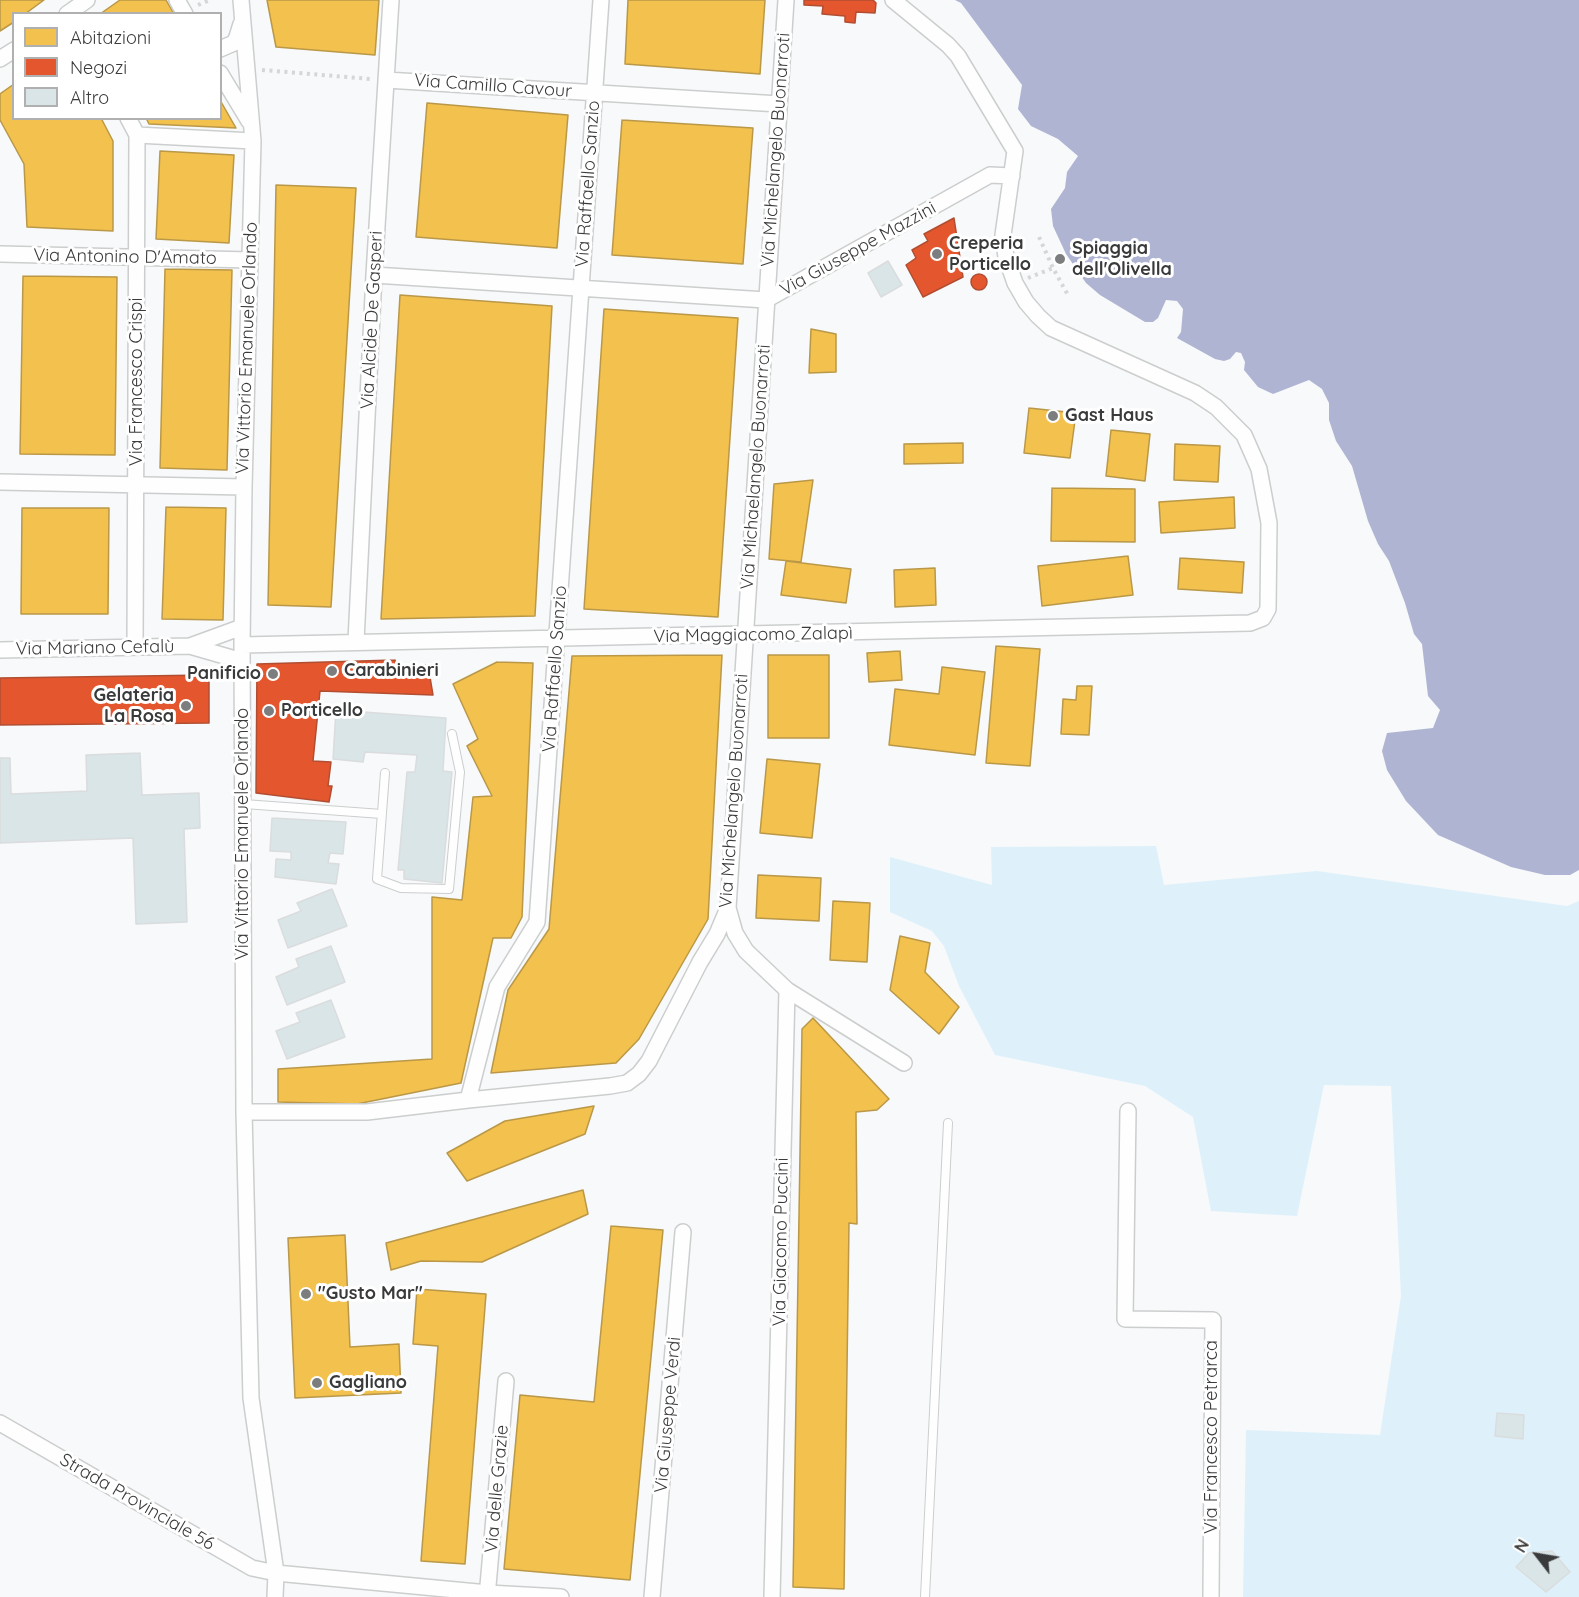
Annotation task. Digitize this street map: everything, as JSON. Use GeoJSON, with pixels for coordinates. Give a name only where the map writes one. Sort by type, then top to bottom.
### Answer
{"type":"FeatureCollection","features":[{"type":"Feature","properties":{"kind":"street"},"geometry":{"type":"LineString","coordinates":[[69,9],[87,0]]}},
{"type":"Feature","properties":{"kind":"street","name":"Via Vittorio Emanuele Orlando"},"geometry":{"type":"LineString","coordinates":[[241,0],[253,141],[242,645],[244,1112],[252,1398],[276,1573],[275,1597]]}},
{"type":"Feature","properties":{"kind":"street","name":"Via Alcide De Gasperi"},"geometry":{"type":"LineString","coordinates":[[356,641],[374,275],[391,0]]}},
{"type":"Feature","properties":{"kind":"street","name":"Via Raffaello Sanzio"},"geometry":{"type":"LineString","coordinates":[[468,1100],[497,987],[537,922],[602,0]]}},
{"type":"Feature","properties":{"kind":"street","name":"Via Michelangelo Buonarroti"},"geometry":{"type":"LineString","coordinates":[[766,300],[786,0]]}},
{"type":"Feature","properties":{"kind":"street"},"geometry":{"type":"LineString","coordinates":[[893,0],[948,45],[967,69],[1015,151],[1003,235],[1006,257],[1015,283]]}},
{"type":"Feature","properties":{"kind":"street"},"geometry":{"type":"LineString","coordinates":[[222,48],[234,43],[242,18]]}},
{"type":"Feature","properties":{"kind":"street"},"geometry":{"type":"LineString","coordinates":[[222,76],[250,124]]}},
{"type":"Feature","properties":{"kind":"street","name":"Via Camillo Cavour"},"geometry":{"type":"LineString","coordinates":[[386,80],[780,104]]}},
{"type":"Feature","properties":{"kind":"street","name":"Via Francesco Crispi"},"geometry":{"type":"LineString","coordinates":[[129,120],[137,135],[135,647]]}},
{"type":"Feature","properties":{"kind":"street"},"geometry":{"type":"LineString","coordinates":[[137,135],[253,141]]}},
{"type":"Feature","properties":{"kind":"street","name":"Via Giuseppe Mazzini"},"geometry":{"type":"LineString","coordinates":[[374,275],[766,300],[990,175],[1012,176]]}},
{"type":"Feature","properties":{"kind":"street","name":"Via Antonino D'Amato"},"geometry":{"type":"LineString","coordinates":[[0,254],[250,260]]}},
{"type":"Feature","properties":{"kind":"street","name":"Via Maggiacomo Zalapì"},"geometry":{"type":"LineString","coordinates":[[242,645],[1250,623],[1263,618],[1268,609],[1269,523],[1259,469],[1244,435],[1216,407],[1195,393],[1051,328],[1026,302],[1015,283]]}},
{"type":"Feature","properties":{"kind":"street","name":"Via Michaelangelo Buonarroti"},"geometry":{"type":"LineString","coordinates":[[746,635],[766,300]]}},
{"type":"Feature","properties":{"kind":"street"},"geometry":{"type":"LineString","coordinates":[[0,482],[244,487]]}},
{"type":"Feature","properties":{"kind":"street","name":"Via Mariano Cefalù"},"geometry":{"type":"LineString","coordinates":[[190,646],[243,627]]}},
{"type":"Feature","properties":{"kind":"street","name":"Via Michelangelo Buonarroti"},"geometry":{"type":"LineString","coordinates":[[468,1100],[627,1083],[639,1074],[649,1061],[717,934],[728,908],[746,635]]}},
{"type":"Feature","properties":{"kind":"street","name":"Via Mariano Cefalù"},"geometry":{"type":"LineString","coordinates":[[0,650],[190,646],[242,661]]}},
{"type":"Feature","properties":{"kind":"street"},"geometry":{"type":"LineString","coordinates":[[728,908],[735,933],[746,951],[787,990],[904,1063]]}},
{"type":"Feature","properties":{"kind":"street","name":"Via Giacomo Puccini"},"geometry":{"type":"LineString","coordinates":[[772,1597],[787,990]]}},
{"type":"Feature","properties":{"kind":"street"},"geometry":{"type":"LineString","coordinates":[[244,1112],[367,1112],[468,1100]]}},
{"type":"Feature","properties":{"kind":"street","name":"Via Francesco Petrarca"},"geometry":{"type":"LineString","coordinates":[[1128,1111],[1125,1319],[1213,1320],[1211,1597]]}},
{"type":"Feature","properties":{"kind":"street","name":"Via Giuseppe Verdi"},"geometry":{"type":"LineString","coordinates":[[652,1597],[683,1232]]}},
{"type":"Feature","properties":{"kind":"street","name":"Via delle Grazie"},"geometry":{"type":"LineString","coordinates":[[488,1595],[506,1381]]}},
{"type":"Feature","properties":{"kind":"street","name":"Strada Provinciale 56"},"geometry":{"type":"LineString","coordinates":[[0,1423],[252,1568],[276,1573],[488,1595],[561,1597]]}},
{"type":"Feature","properties":{"kind":"lane"},"geometry":{"type":"LineString","coordinates":[[384,773],[377,879],[401,888],[449,889],[460,772],[452,734]]}},
{"type":"Feature","properties":{"kind":"lane"},"geometry":{"type":"LineString","coordinates":[[244,804],[382,814]]}},
{"type":"Feature","properties":{"kind":"lane"},"geometry":{"type":"LineString","coordinates":[[925,1597],[948,1123]]}},
{"type":"Feature","properties":{"kind":"path"},"geometry":{"type":"LineString","coordinates":[[247,69],[386,80]]}},
{"type":"Feature","properties":{"kind":"path"},"geometry":{"type":"LineString","coordinates":[[1039,237],[1069,297]]}},
{"type":"Feature","properties":{"kind":"path"},"geometry":{"type":"LineString","coordinates":[[1015,283],[1053,268]]}},
{"type":"Feature","properties":{"kind":"shaded area"},"geometry":{"type":"Polygon","coordinates":[[[1156,846],[1164,885],[1317,871],[1567,906],[1579,901],[1579,1597],[1243,1597],[1246,1430],[1380,1435],[1401,1296],[1391,1086],[1324,1085],[1297,1216],[1211,1211],[1193,1117],[1145,1086],[995,1055],[959,986],[944,946],[932,931],[890,912],[890,857],[992,885],[991,847],[1156,846]]]}},
{"type":"Feature","properties":{"kind":"water"},"geometry":{"type":"Polygon","coordinates":[[[955,0],[1579,0],[1579,870],[1570,875],[1545,875],[1511,867],[1438,835],[1406,801],[1387,770],[1382,751],[1387,733],[1433,728],[1440,710],[1428,696],[1422,644],[1414,634],[1389,561],[1378,544],[1368,521],[1352,466],[1336,441],[1329,420],[1329,403],[1322,389],[1309,380],[1273,394],[1258,387],[1244,370],[1245,362],[1241,353],[1236,352],[1230,359],[1224,361],[1215,359],[1177,338],[1181,332],[1183,309],[1177,301],[1166,300],[1158,318],[1153,322],[1145,322],[1100,295],[1086,283],[1066,254],[1053,226],[1051,209],[1065,188],[1067,172],[1078,156],[1058,139],[1031,126],[1018,109],[1022,85],[961,3],[955,0]]]}},
{"type":"Feature","properties":{"kind":"building: Abitazioni"},"geometry":{"type":"Polygon","coordinates":[[[0,0],[44,0],[28,12],[12,12],[12,23],[0,31],[0,0]]]}},
{"type":"Feature","properties":{"kind":"building: Abitazioni"},"geometry":{"type":"Polygon","coordinates":[[[120,0],[166,0],[173,12],[103,12],[120,0]]]}},
{"type":"Feature","properties":{"kind":"building: Abitazioni"},"geometry":{"type":"Polygon","coordinates":[[[267,0],[379,0],[375,55],[276,47],[267,0]]]}},
{"type":"Feature","properties":{"kind":"building: Abitazioni"},"geometry":{"type":"Polygon","coordinates":[[[628,0],[765,0],[760,74],[625,64],[628,0]]]}},
{"type":"Feature","properties":{"kind":"building: Abitazioni"},"geometry":{"type":"Polygon","coordinates":[[[12,85],[12,120],[102,120],[113,141],[113,231],[27,227],[24,164],[0,120],[0,94],[12,85]]]}},
{"type":"Feature","properties":{"kind":"building: Abitazioni"},"geometry":{"type":"Polygon","coordinates":[[[427,103],[568,115],[557,248],[416,237],[427,103]]]}},
{"type":"Feature","properties":{"kind":"building: Abitazioni"},"geometry":{"type":"Polygon","coordinates":[[[222,104],[236,128],[149,124],[147,120],[222,120],[222,104]]]}},
{"type":"Feature","properties":{"kind":"building: Abitazioni"},"geometry":{"type":"Polygon","coordinates":[[[622,120],[753,128],[743,264],[612,255],[622,120]]]}},
{"type":"Feature","properties":{"kind":"building: Abitazioni"},"geometry":{"type":"Polygon","coordinates":[[[160,151],[234,155],[229,243],[156,239],[160,151]]]}},
{"type":"Feature","properties":{"kind":"building: Abitazioni"},"geometry":{"type":"Polygon","coordinates":[[[276,185],[356,188],[331,607],[268,605],[276,185]]]}},
{"type":"Feature","properties":{"kind":"building: Abitazioni"},"geometry":{"type":"Polygon","coordinates":[[[165,269],[232,270],[227,470],[160,468],[165,269]]]}},
{"type":"Feature","properties":{"kind":"building: Abitazioni"},"geometry":{"type":"Polygon","coordinates":[[[23,276],[117,277],[115,455],[20,454],[23,276]]]}},
{"type":"Feature","properties":{"kind":"building: Abitazioni"},"geometry":{"type":"Polygon","coordinates":[[[400,295],[552,306],[535,616],[381,619],[400,295]]]}},
{"type":"Feature","properties":{"kind":"building: Abitazioni"},"geometry":{"type":"Polygon","coordinates":[[[604,309],[738,318],[718,617],[584,609],[604,309]]]}},
{"type":"Feature","properties":{"kind":"building: Abitazioni"},"geometry":{"type":"Polygon","coordinates":[[[811,329],[836,334],[836,372],[809,373],[811,329]]]}},
{"type":"Feature","properties":{"kind":"building: Abitazioni"},"geometry":{"type":"Polygon","coordinates":[[[1029,408],[1076,413],[1070,458],[1024,453],[1029,408]]]}},
{"type":"Feature","properties":{"kind":"building: Abitazioni"},"geometry":{"type":"Polygon","coordinates":[[[1111,430],[1150,434],[1145,481],[1106,476],[1111,430]]]}},
{"type":"Feature","properties":{"kind":"building: Abitazioni"},"geometry":{"type":"Polygon","coordinates":[[[963,443],[963,463],[904,464],[904,444],[963,443]]]}},
{"type":"Feature","properties":{"kind":"building: Abitazioni"},"geometry":{"type":"Polygon","coordinates":[[[1175,444],[1220,446],[1218,482],[1174,480],[1175,444]]]}},
{"type":"Feature","properties":{"kind":"building: Abitazioni"},"geometry":{"type":"Polygon","coordinates":[[[813,480],[801,562],[769,559],[774,484],[813,480]]]}},
{"type":"Feature","properties":{"kind":"building: Abitazioni"},"geometry":{"type":"Polygon","coordinates":[[[1052,488],[1135,489],[1135,542],[1051,541],[1052,488]]]}},
{"type":"Feature","properties":{"kind":"building: Abitazioni"},"geometry":{"type":"Polygon","coordinates":[[[1234,497],[1235,528],[1161,533],[1159,502],[1234,497]]]}},
{"type":"Feature","properties":{"kind":"building: Abitazioni"},"geometry":{"type":"Polygon","coordinates":[[[166,507],[226,508],[223,620],[162,619],[166,507]]]}},
{"type":"Feature","properties":{"kind":"building: Abitazioni"},"geometry":{"type":"Polygon","coordinates":[[[22,508],[109,508],[108,614],[21,614],[22,508]]]}},
{"type":"Feature","properties":{"kind":"building: Abitazioni"},"geometry":{"type":"Polygon","coordinates":[[[1128,556],[1133,595],[1042,606],[1038,566],[1128,556]]]}},
{"type":"Feature","properties":{"kind":"building: Abitazioni"},"geometry":{"type":"Polygon","coordinates":[[[1180,558],[1244,562],[1242,593],[1178,589],[1180,558]]]}},
{"type":"Feature","properties":{"kind":"building: Abitazioni"},"geometry":{"type":"Polygon","coordinates":[[[786,561],[851,569],[846,603],[781,595],[786,561]]]}},
{"type":"Feature","properties":{"kind":"building: Abitazioni"},"geometry":{"type":"Polygon","coordinates":[[[935,568],[936,605],[895,607],[894,570],[935,568]]]}},
{"type":"Feature","properties":{"kind":"building: Abitazioni"},"geometry":{"type":"Polygon","coordinates":[[[996,646],[1040,649],[1030,766],[986,763],[996,646]]]}},
{"type":"Feature","properties":{"kind":"building: Abitazioni"},"geometry":{"type":"Polygon","coordinates":[[[900,651],[902,680],[869,682],[867,653],[900,651]]]}},
{"type":"Feature","properties":{"kind":"building: Abitazioni"},"geometry":{"type":"Polygon","coordinates":[[[722,655],[708,919],[639,1039],[616,1063],[491,1073],[508,990],[549,929],[572,656],[722,655]]]}},
{"type":"Feature","properties":{"kind":"building: Abitazioni"},"geometry":{"type":"Polygon","coordinates":[[[768,655],[829,655],[829,738],[768,738],[768,655]]]}},
{"type":"Feature","properties":{"kind":"building: Abitazioni"},"geometry":{"type":"Polygon","coordinates":[[[497,662],[533,663],[522,917],[511,938],[493,938],[461,1083],[357,1104],[278,1102],[278,1069],[432,1059],[432,897],[462,900],[473,797],[492,796],[467,746],[478,739],[453,684],[497,662]]]}},
{"type":"Feature","properties":{"kind":"building: Abitazioni"},"geometry":{"type":"Polygon","coordinates":[[[942,667],[985,672],[975,755],[889,745],[895,689],[939,694],[942,667]]]}},
{"type":"Feature","properties":{"kind":"building: Abitazioni"},"geometry":{"type":"Polygon","coordinates":[[[1077,686],[1092,686],[1089,735],[1061,734],[1063,699],[1076,700],[1077,686]]]}},
{"type":"Feature","properties":{"kind":"building: Abitazioni"},"geometry":{"type":"Polygon","coordinates":[[[767,759],[820,764],[812,838],[760,833],[767,759]]]}},
{"type":"Feature","properties":{"kind":"building: Abitazioni"},"geometry":{"type":"Polygon","coordinates":[[[758,875],[821,878],[819,921],[756,918],[758,875]]]}},
{"type":"Feature","properties":{"kind":"building: Abitazioni"},"geometry":{"type":"Polygon","coordinates":[[[833,901],[870,903],[867,962],[830,960],[833,901]]]}},
{"type":"Feature","properties":{"kind":"building: Abitazioni"},"geometry":{"type":"Polygon","coordinates":[[[900,936],[930,943],[925,972],[959,1007],[939,1034],[890,990],[900,936]]]}},
{"type":"Feature","properties":{"kind":"building: Abitazioni"},"geometry":{"type":"Polygon","coordinates":[[[813,1018],[889,1099],[877,1110],[856,1112],[857,1224],[849,1223],[844,1589],[793,1587],[802,1029],[813,1018]]]}},
{"type":"Feature","properties":{"kind":"building: Abitazioni"},"geometry":{"type":"Polygon","coordinates":[[[594,1106],[585,1134],[467,1181],[447,1153],[505,1121],[594,1106]]]}},
{"type":"Feature","properties":{"kind":"building: Abitazioni"},"geometry":{"type":"Polygon","coordinates":[[[583,1190],[588,1214],[482,1262],[421,1261],[391,1270],[386,1243],[583,1190]]]}},
{"type":"Feature","properties":{"kind":"building: Abitazioni"},"geometry":{"type":"Polygon","coordinates":[[[611,1226],[663,1230],[630,1580],[504,1569],[520,1395],[594,1402],[611,1226]]]}},
{"type":"Feature","properties":{"kind":"building: Abitazioni"},"geometry":{"type":"Polygon","coordinates":[[[345,1235],[350,1347],[399,1344],[401,1393],[295,1398],[288,1238],[345,1235]]]}},
{"type":"Feature","properties":{"kind":"building: Abitazioni"},"geometry":{"type":"Polygon","coordinates":[[[417,1289],[486,1294],[465,1564],[421,1561],[438,1346],[413,1344],[417,1289]]]}},
{"type":"Feature","properties":{"kind":"building: Negozi"},"geometry":{"type":"Polygon","coordinates":[[[804,0],[873,0],[876,3],[875,13],[856,12],[855,23],[845,22],[845,16],[822,14],[823,6],[804,5],[804,0]]]}},
{"type":"Feature","properties":{"kind":"building: Negozi","name":"Creperia Porticello"},"geometry":{"type":"Polygon","coordinates":[[[954,218],[963,277],[923,297],[906,265],[916,258],[912,250],[928,241],[924,234],[954,218]]]}},
{"type":"Feature","properties":{"kind":"building: Negozi"},"geometry":{"type":"Polygon","coordinates":[[[976,274],[982,274],[987,282],[985,288],[976,290],[971,285],[971,279],[976,274]]]}},
{"type":"Feature","properties":{"kind":"building: Negozi"},"geometry":{"type":"Polygon","coordinates":[[[395,660],[396,665],[428,665],[433,695],[320,691],[313,761],[331,762],[328,786],[332,786],[329,802],[256,793],[257,664],[395,660]]]}},
{"type":"Feature","properties":{"kind":"building: Negozi"},"geometry":{"type":"Polygon","coordinates":[[[209,675],[209,723],[0,725],[0,678],[209,675]]]}},
{"type":"Feature","properties":{"kind":"building: Altro"},"geometry":{"type":"Polygon","coordinates":[[[888,261],[902,285],[881,297],[868,273],[888,261]]]}},
{"type":"Feature","properties":{"kind":"building: Altro"},"geometry":{"type":"Polygon","coordinates":[[[336,710],[446,718],[443,771],[452,772],[442,883],[404,879],[404,870],[398,870],[407,772],[415,772],[417,755],[365,752],[363,762],[333,759],[336,710]]]}},
{"type":"Feature","properties":{"kind":"building: Altro"},"geometry":{"type":"Polygon","coordinates":[[[140,753],[142,795],[199,793],[200,828],[184,829],[187,922],[136,924],[133,838],[0,843],[0,758],[10,758],[11,794],[87,791],[86,755],[140,753]]]}},
{"type":"Feature","properties":{"kind":"building: Altro"},"geometry":{"type":"Polygon","coordinates":[[[272,818],[346,822],[343,854],[330,853],[328,863],[339,864],[336,884],[275,877],[276,859],[291,860],[291,852],[270,851],[272,818]]]}},
{"type":"Feature","properties":{"kind":"building: Altro"},"geometry":{"type":"Polygon","coordinates":[[[332,889],[347,926],[288,948],[278,920],[301,911],[297,903],[332,889]]]}},
{"type":"Feature","properties":{"kind":"building: Altro"},"geometry":{"type":"Polygon","coordinates":[[[331,946],[345,982],[287,1005],[276,977],[299,967],[296,959],[331,946]]]}},
{"type":"Feature","properties":{"kind":"building: Altro"},"geometry":{"type":"Polygon","coordinates":[[[331,1000],[345,1037],[287,1059],[276,1031],[300,1022],[296,1013],[331,1000]]]}},
{"type":"Feature","properties":{"kind":"building: Altro"},"geometry":{"type":"Polygon","coordinates":[[[1497,1413],[1524,1415],[1523,1439],[1495,1436],[1497,1413]]]}},
{"type":"Feature","properties":{"kind":"building: Altro"},"geometry":{"type":"Polygon","coordinates":[[[1552,1551],[1570,1572],[1546,1592],[1516,1567],[1529,1553],[1552,1551]]]}},
{"type":"Feature","properties":{"kind":"place","name":"Creperia Porticello"},"geometry":{"type":"Point","coordinates":[937,254]}},
{"type":"Feature","properties":{"kind":"place","name":"Spiaggia dell'Olivella"},"geometry":{"type":"Point","coordinates":[1060,259]}},
{"type":"Feature","properties":{"kind":"place","name":"Gast Haus"},"geometry":{"type":"Point","coordinates":[1053,416]}},
{"type":"Feature","properties":{"kind":"place","name":"Carabinieri"},"geometry":{"type":"Point","coordinates":[332,671]}},
{"type":"Feature","properties":{"kind":"place","name":"Panificio"},"geometry":{"type":"Point","coordinates":[273,674]}},
{"type":"Feature","properties":{"kind":"place","name":"Gelateria La Rosa"},"geometry":{"type":"Point","coordinates":[186,706]}},
{"type":"Feature","properties":{"kind":"place","name":"Porticello"},"geometry":{"type":"Point","coordinates":[269,711]}},
{"type":"Feature","properties":{"kind":"place","name":"\"Gusto Mar\""},"geometry":{"type":"Point","coordinates":[306,1294]}},
{"type":"Feature","properties":{"kind":"place","name":"Gagliano"},"geometry":{"type":"Point","coordinates":[317,1383]}}]}
